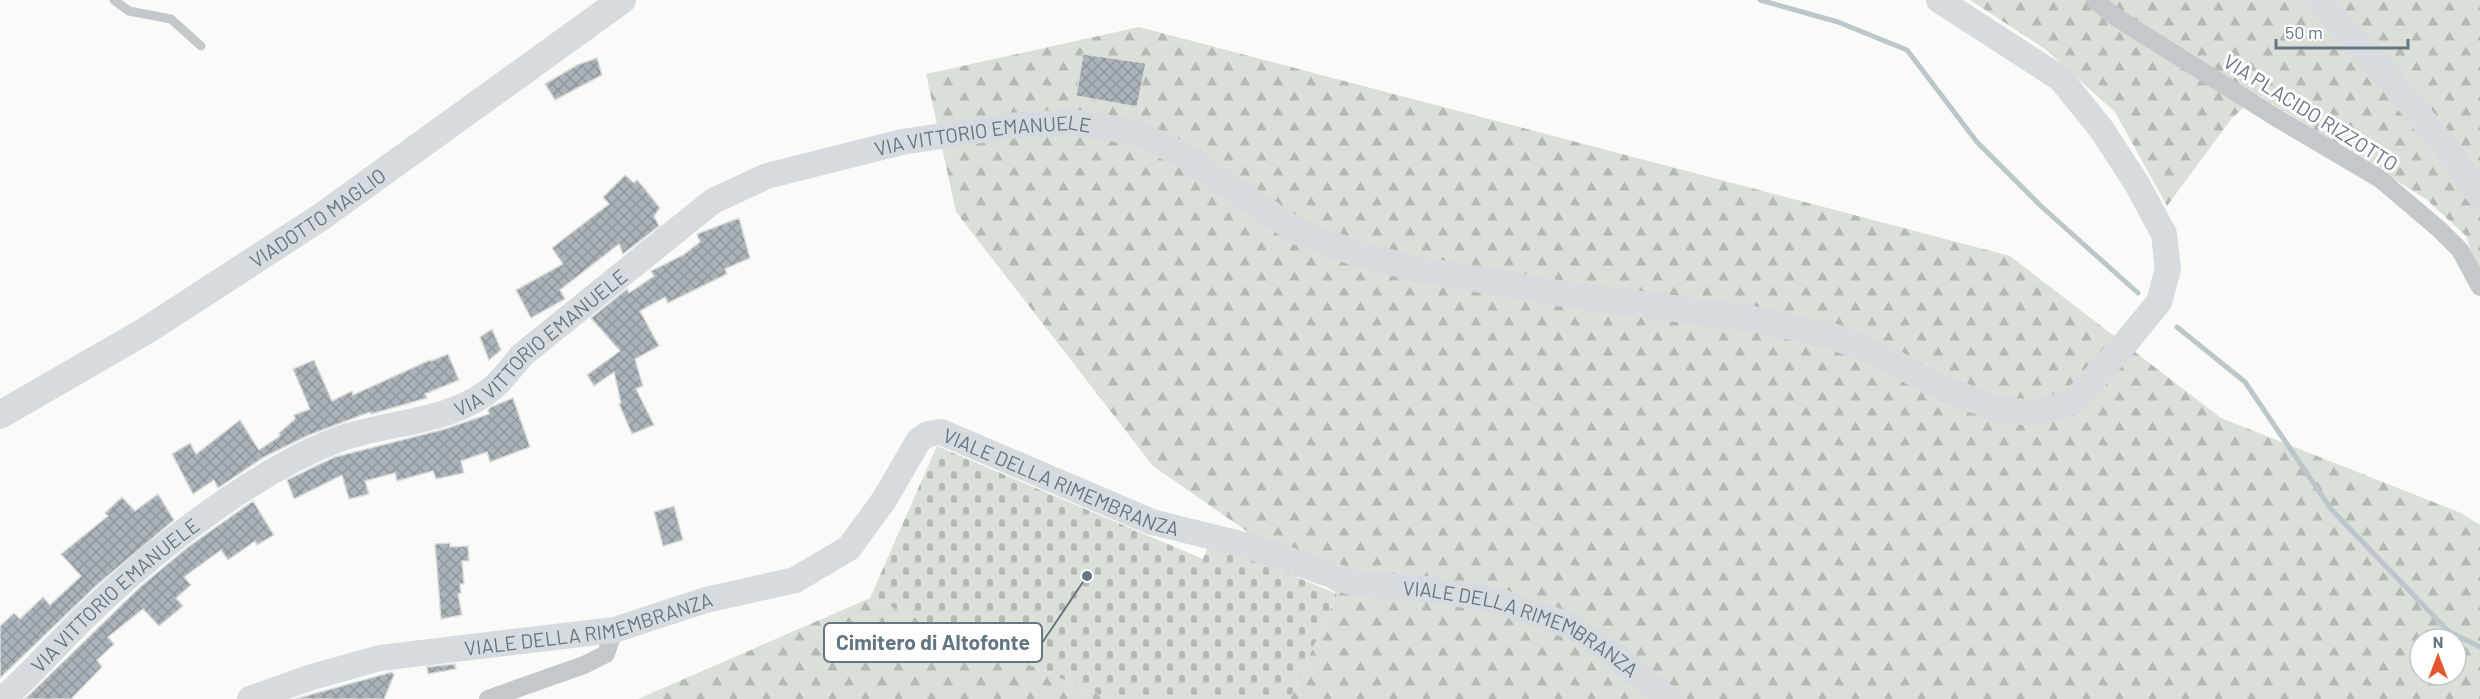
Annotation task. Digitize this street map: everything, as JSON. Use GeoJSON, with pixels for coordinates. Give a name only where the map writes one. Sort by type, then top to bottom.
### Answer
{"type":"FeatureCollection","features":[{"type":"Feature","properties":{"kind":"main road","name":"VIADOTTO MAGLIO"},"geometry":{"type":"LineString","coordinates":[[0,415],[147,330],[321,217],[622,0]]}},
{"type":"Feature","properties":{"kind":"main road","name":"VIA VITTORIO EMANUELE"},"geometry":{"type":"LineString","coordinates":[[3,699],[88,614],[169,543],[234,497],[280,467],[338,439],[422,419],[453,409],[481,396],[495,386],[522,355],[713,201],[767,176],[902,142],[1008,126],[1073,122],[1134,132],[1183,155],[1298,232],[1358,254],[1417,269],[1558,293],[1753,319],[1829,335],[1881,355],[1931,383],[2000,410],[2039,413],[2074,400],[2159,302],[2168,269],[2164,234],[2137,184],[2108,139],[2061,79],[1939,0]]}},
{"type":"Feature","properties":{"kind":"main road"},"geometry":{"type":"LineString","coordinates":[[2318,0],[2416,111],[2451,154],[2480,196]]}},
{"type":"Feature","properties":{"kind":"main road","name":"VIALE DELLA RIMEMBRANZA"},"geometry":{"type":"LineString","coordinates":[[250,699],[294,683],[380,658],[614,630],[706,600],[795,580],[849,548],[884,500],[920,441],[928,434],[941,432],[1152,522],[1250,546],[1357,584],[1429,589],[1496,600],[1571,626],[1616,656],[1668,699]]}},
{"type":"Feature","properties":{"kind":"street","name":"VIA PLACIDO RIZZOTTO"},"geometry":{"type":"LineString","coordinates":[[2095,0],[2114,16],[2280,120],[2380,179],[2460,250],[2480,287]]}},
{"type":"Feature","properties":{"kind":"street"},"geometry":{"type":"LineString","coordinates":[[488,699],[584,665],[606,654],[614,630]]}},
{"type":"Feature","properties":{"kind":"lane"},"geometry":{"type":"LineString","coordinates":[[114,0],[129,11],[171,19],[201,46]]}},
{"type":"Feature","properties":{"kind":"green space"},"geometry":{"type":"Polygon","coordinates":[[[1970,0],[2480,0],[2480,278],[2466,236],[2426,199],[2258,95],[2232,118],[2167,206],[2115,112],[2045,49],[1970,0]]]}},
{"type":"Feature","properties":{"kind":"green space"},"geometry":{"type":"Polygon","coordinates":[[[1139,27],[2010,256],[2221,418],[2461,513],[2480,525],[2480,699],[1290,699],[1337,594],[1153,466],[956,212],[926,74],[1139,27]]]}},
{"type":"Feature","properties":{"kind":"green space"},"geometry":{"type":"Polygon","coordinates":[[[937,446],[1203,559],[1210,541],[1337,594],[1290,699],[1110,699],[870,598],[937,446]]]}},
{"type":"Feature","properties":{"kind":"green space"},"geometry":{"type":"Polygon","coordinates":[[[870,598],[1110,699],[638,699],[870,598]]]}},
{"type":"Feature","properties":{"kind":"building"},"geometry":{"type":"Polygon","coordinates":[[[1083,54],[1146,63],[1137,107],[1076,96],[1083,54]]]}},
{"type":"Feature","properties":{"kind":"building"},"geometry":{"type":"Polygon","coordinates":[[[597,58],[602,75],[555,100],[545,84],[577,65],[597,58]]]}},
{"type":"Feature","properties":{"kind":"building"},"geometry":{"type":"Polygon","coordinates":[[[625,175],[634,183],[637,180],[660,208],[654,216],[659,226],[623,254],[619,244],[560,290],[565,299],[531,318],[516,290],[563,264],[552,248],[609,204],[603,197],[625,175]]]}},
{"type":"Feature","properties":{"kind":"building"},"geometry":{"type":"Polygon","coordinates":[[[739,218],[750,258],[725,269],[727,274],[668,303],[665,297],[640,311],[659,346],[635,359],[643,386],[636,389],[654,425],[632,434],[619,404],[621,403],[614,372],[594,386],[587,375],[620,351],[591,318],[627,289],[629,293],[654,276],[651,271],[683,255],[700,242],[697,234],[739,218]]]}},
{"type":"Feature","properties":{"kind":"building"},"geometry":{"type":"Polygon","coordinates":[[[492,329],[501,350],[489,360],[480,337],[492,329]]]}},
{"type":"Feature","properties":{"kind":"building"},"geometry":{"type":"Polygon","coordinates":[[[448,354],[459,380],[425,394],[427,398],[371,414],[370,412],[309,435],[264,457],[218,488],[214,480],[193,494],[172,454],[190,443],[196,454],[240,420],[259,450],[280,436],[279,433],[295,419],[294,415],[310,409],[293,369],[314,360],[332,401],[352,391],[353,395],[448,354]]]}},
{"type":"Feature","properties":{"kind":"building"},"geometry":{"type":"Polygon","coordinates":[[[513,398],[530,447],[490,462],[487,452],[461,461],[464,473],[436,479],[433,471],[397,481],[395,473],[365,481],[369,494],[349,499],[342,475],[294,499],[287,480],[335,457],[445,429],[489,414],[488,410],[491,407],[513,398]]]}},
{"type":"Feature","properties":{"kind":"building"},"geometry":{"type":"Polygon","coordinates":[[[158,494],[174,520],[97,585],[0,678],[0,626],[14,613],[20,619],[43,597],[50,605],[81,576],[61,554],[108,516],[105,513],[122,497],[135,511],[158,494]]]}},
{"type":"Feature","properties":{"kind":"building"},"geometry":{"type":"Polygon","coordinates":[[[253,501],[274,535],[257,545],[255,541],[228,560],[221,550],[184,577],[191,585],[176,598],[183,606],[159,626],[143,609],[108,637],[114,644],[97,660],[102,667],[71,699],[25,699],[140,587],[188,547],[253,501]]]}},
{"type":"Feature","properties":{"kind":"building"},"geometry":{"type":"Polygon","coordinates":[[[674,506],[683,540],[663,546],[654,512],[674,506]]]}},
{"type":"Feature","properties":{"kind":"building"},"geometry":{"type":"Polygon","coordinates":[[[450,543],[450,547],[468,546],[469,561],[462,561],[464,584],[460,584],[461,593],[458,594],[462,615],[441,619],[435,544],[450,543]]]}},
{"type":"Feature","properties":{"kind":"building"},"geometry":{"type":"Polygon","coordinates":[[[455,664],[456,669],[428,674],[427,667],[455,664]]]}},
{"type":"Feature","properties":{"kind":"building"},"geometry":{"type":"Polygon","coordinates":[[[392,672],[394,675],[384,699],[295,699],[392,672]]]}},
{"type":"Feature","properties":{"kind":"waterway"},"geometry":{"type":"LineString","coordinates":[[1760,0],[1838,22],[1907,50],[1977,142],[2042,207],[2138,293]]}},
{"type":"Feature","properties":{"kind":"waterway"},"geometry":{"type":"LineString","coordinates":[[2177,327],[2245,382],[2331,509],[2448,631],[2480,647]]}},
{"type":"Feature","properties":{"kind":"place","name":"Cimitero di Altofonte"},"geometry":{"type":"Point","coordinates":[1087,576]}}]}
